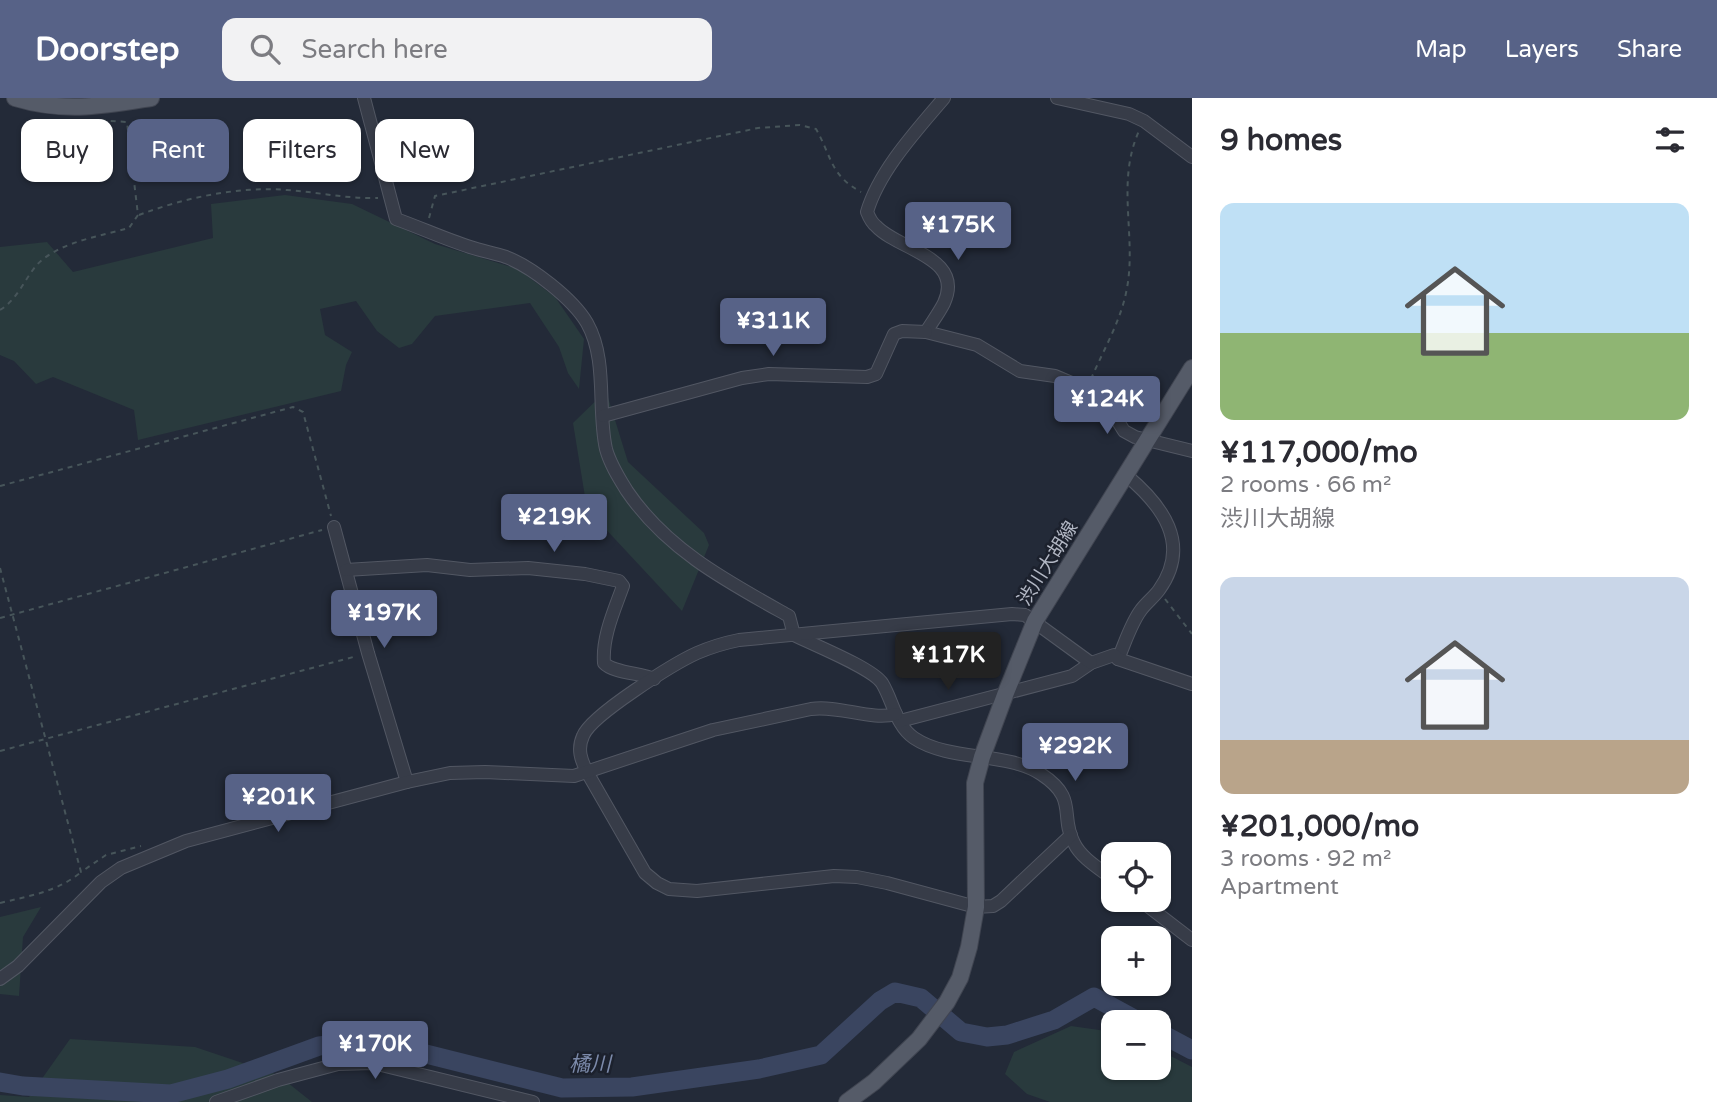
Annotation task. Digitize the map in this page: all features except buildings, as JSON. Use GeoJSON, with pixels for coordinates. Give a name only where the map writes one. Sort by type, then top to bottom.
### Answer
{"type":"FeatureCollection","features":[{"type":"Feature","properties":{"kind":"main road"},"geometry":{"type":"LineString","coordinates":[[15,98],[56,108],[100,106],[151,98]]}},
{"type":"Feature","properties":{"kind":"main road","name":"渋川大胡線"},"geometry":{"type":"LineString","coordinates":[[847,1102],[874,1082],[919,1039],[947,1002],[960,978],[976,907],[975,783],[1005,695],[1035,621],[1192,368]]}},
{"type":"Feature","properties":{"kind":"street"},"geometry":{"type":"LineString","coordinates":[[364,98],[396,219],[470,247],[506,257],[526,268],[572,304],[587,324],[596,351],[606,449],[616,473],[634,501],[663,533],[713,574],[789,616],[794,635],[870,671],[881,682],[898,718],[912,737],[929,745],[1023,766],[1041,774],[1065,797],[1075,845],[1101,869]]}},
{"type":"Feature","properties":{"kind":"street"},"geometry":{"type":"LineString","coordinates":[[926,331],[945,302],[948,286],[945,272],[932,260],[876,227],[867,212],[871,197],[907,142],[944,98]]}},
{"type":"Feature","properties":{"kind":"street"},"geometry":{"type":"LineString","coordinates":[[1057,98],[1107,103],[1144,121],[1192,157]]}},
{"type":"Feature","properties":{"kind":"street"},"geometry":{"type":"LineString","coordinates":[[603,416],[742,378],[769,374],[867,377],[876,374],[894,334],[902,331],[926,331],[977,345],[1020,371],[1055,376],[1102,396],[1124,431],[1146,440],[1192,451]]}},
{"type":"Feature","properties":{"kind":"street"},"geometry":{"type":"LineString","coordinates":[[1118,659],[1140,611],[1159,590],[1169,573],[1174,547],[1163,512],[1144,490],[1126,475]]}},
{"type":"Feature","properties":{"kind":"street"},"geometry":{"type":"LineString","coordinates":[[334,527],[407,782]]}},
{"type":"Feature","properties":{"kind":"street"},"geometry":{"type":"LineString","coordinates":[[345,570],[427,565],[470,570],[528,568],[585,574],[619,581],[622,586],[608,631],[603,654],[604,663],[608,668],[643,674],[654,679]]}},
{"type":"Feature","properties":{"kind":"street"},"geometry":{"type":"LineString","coordinates":[[1071,835],[993,906],[976,907],[857,877],[834,876],[697,891],[669,889],[645,873],[587,772],[579,747],[583,734],[597,717],[680,661],[714,646],[739,640],[1012,614],[1025,615],[1035,621],[1091,663]]}},
{"type":"Feature","properties":{"kind":"street"},"geometry":{"type":"LineString","coordinates":[[0,979],[18,966],[102,882],[121,867],[186,841],[407,782],[450,773],[574,776],[713,730],[811,709],[828,707],[884,718],[898,718],[1005,695],[1072,676],[1091,663],[1114,655],[1118,659],[1192,684]]}},
{"type":"Feature","properties":{"kind":"street"},"geometry":{"type":"LineString","coordinates":[[1156,912],[1192,940]]}},
{"type":"Feature","properties":{"kind":"street"},"geometry":{"type":"LineString","coordinates":[[216,1102],[278,1080],[338,1064],[373,1063],[533,1102]]}},
{"type":"Feature","properties":{"kind":"path"},"geometry":{"type":"LineString","coordinates":[[113,121],[127,122],[138,215]]}},
{"type":"Feature","properties":{"kind":"path"},"geometry":{"type":"LineString","coordinates":[[1086,390],[1126,292],[1129,256],[1126,188],[1131,148],[1144,121]]}},
{"type":"Feature","properties":{"kind":"path"},"geometry":{"type":"LineString","coordinates":[[426,230],[435,196],[758,128],[789,125],[816,129],[831,163],[846,184],[871,197]]}},
{"type":"Feature","properties":{"kind":"path"},"geometry":{"type":"LineString","coordinates":[[0,310],[19,292],[39,262],[60,248],[129,228],[138,215],[219,193],[286,190],[351,199],[389,197]]}},
{"type":"Feature","properties":{"kind":"path"},"geometry":{"type":"LineString","coordinates":[[0,486],[293,407],[303,412],[334,527],[0,618]]}},
{"type":"Feature","properties":{"kind":"path"},"geometry":{"type":"LineString","coordinates":[[0,568],[81,872]]}},
{"type":"Feature","properties":{"kind":"path"},"geometry":{"type":"LineString","coordinates":[[1159,590],[1192,634]]}},
{"type":"Feature","properties":{"kind":"path"},"geometry":{"type":"LineString","coordinates":[[0,751],[368,653]]}},
{"type":"Feature","properties":{"kind":"path"},"geometry":{"type":"LineString","coordinates":[[0,903],[45,893],[65,885],[106,855],[140,846]]}},
{"type":"Feature","properties":{"kind":"shaded area"},"geometry":{"type":"Polygon","coordinates":[[[285,195],[352,204],[435,244],[518,269],[555,297],[584,339],[579,389],[568,373],[559,347],[530,303],[435,316],[412,344],[399,348],[377,331],[356,301],[320,309],[325,335],[352,352],[346,365],[341,391],[138,440],[134,410],[53,377],[36,384],[14,361],[0,355],[0,247],[47,242],[73,272],[213,238],[211,204],[285,195]]]}},
{"type":"Feature","properties":{"kind":"shaded area"},"geometry":{"type":"Polygon","coordinates":[[[606,391],[628,462],[704,533],[709,545],[682,611],[587,509],[573,423],[606,391]]]}},
{"type":"Feature","properties":{"kind":"shaded area"},"geometry":{"type":"Polygon","coordinates":[[[41,907],[23,937],[19,996],[0,994],[0,917],[41,907]]]}},
{"type":"Feature","properties":{"kind":"shaded area"},"geometry":{"type":"Polygon","coordinates":[[[1071,1026],[1101,1030],[1101,1080],[1171,1080],[1171,1056],[1192,1067],[1192,1102],[1050,1102],[1027,1094],[1005,1074],[1014,1052],[1071,1026]]]}},
{"type":"Feature","properties":{"kind":"shaded area"},"geometry":{"type":"Polygon","coordinates":[[[70,1039],[195,1047],[278,1075],[312,1102],[0,1102],[0,1095],[29,1097],[70,1039]]]}},
{"type":"Feature","properties":{"kind":"waterway","name":"橘川"},"geometry":{"type":"LineString","coordinates":[[0,1082],[23,1086],[171,1094],[228,1079],[319,1046],[351,1042],[386,1044],[562,1088],[632,1087],[759,1069],[821,1055],[880,1001],[895,992],[921,998],[961,1032],[987,1037],[1007,1035],[1054,1020],[1094,997],[1118,1010]]}},
{"type":"Feature","properties":{"kind":"waterway","name":"橘川"},"geometry":{"type":"LineString","coordinates":[[1171,1039],[1192,1050]]}}]}
